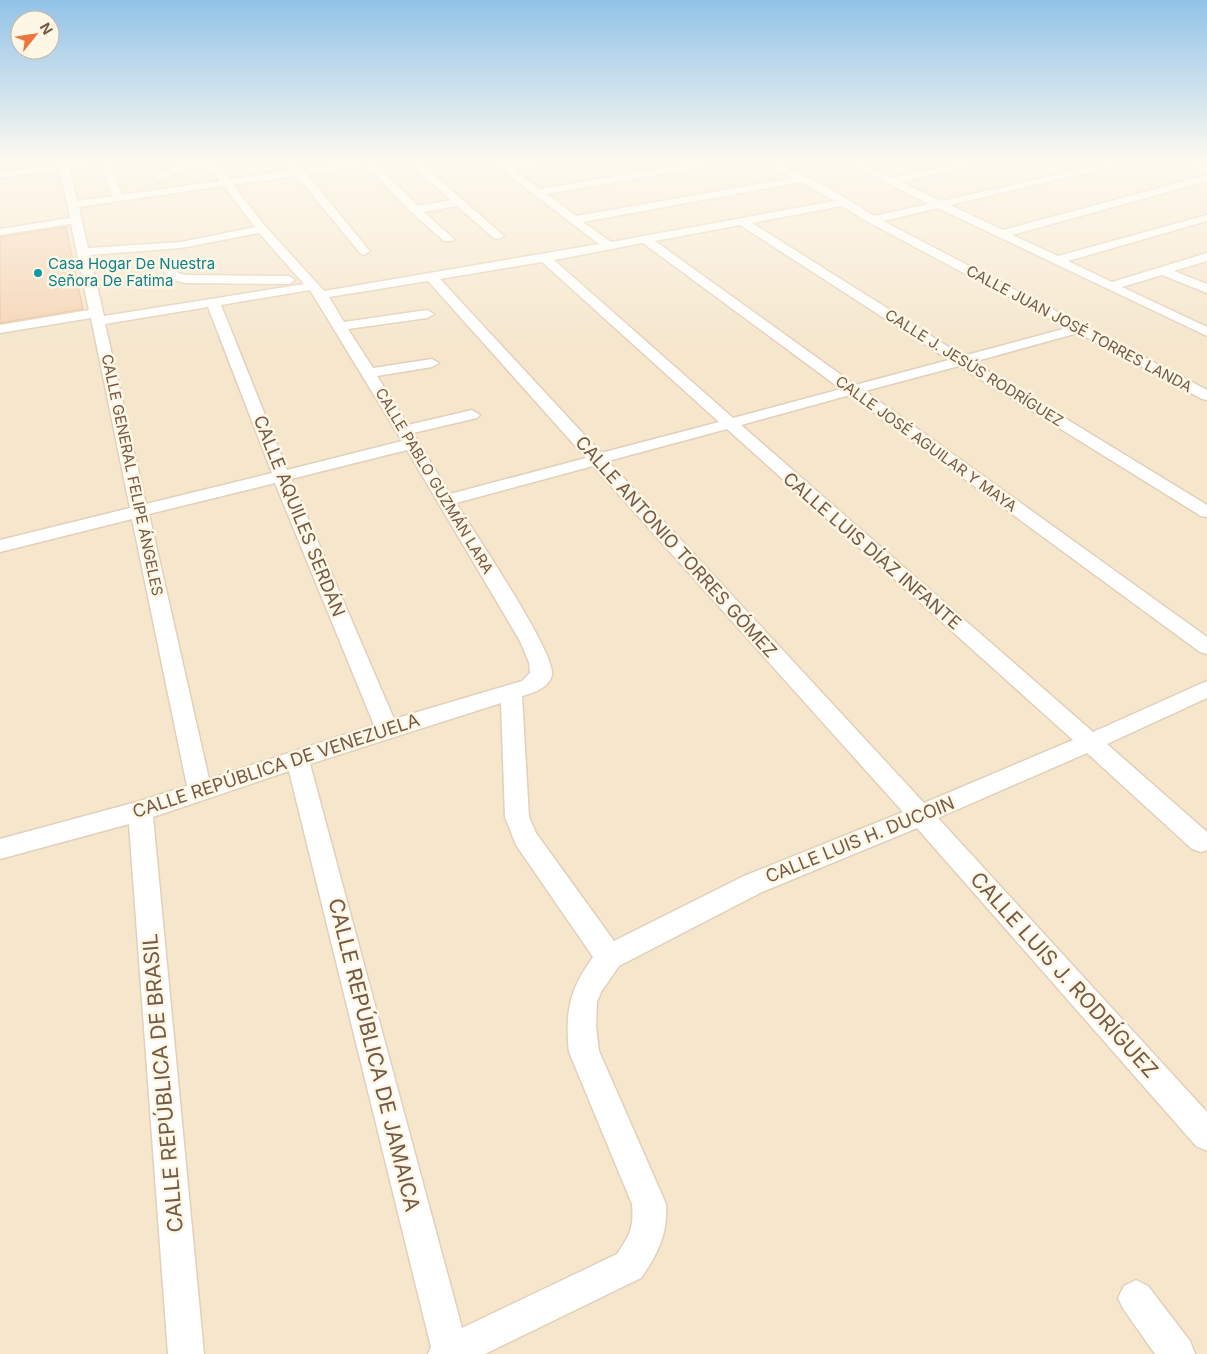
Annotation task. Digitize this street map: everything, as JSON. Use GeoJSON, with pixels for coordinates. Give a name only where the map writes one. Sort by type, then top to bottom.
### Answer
{"type":"FeatureCollection","features":[{"type":"Feature","properties":{"kind":"street"},"geometry":{"type":"LineString","coordinates":[[0,232],[35,223]]}},
{"type":"Feature","properties":{"kind":"street","name":"CALLE GENERAL FELIPE ÁNGELES"},"geometry":{"type":"LineString","coordinates":[[77,223],[200,791]]}},
{"type":"Feature","properties":{"kind":"street","name":"CALLE PABLO GUZMÁN LARA"},"geometry":{"type":"LineString","coordinates":[[258,223],[314,287],[341,326],[444,501],[519,622],[536,654],[542,670]]}},
{"type":"Feature","properties":{"kind":"street"},"geometry":{"type":"LineString","coordinates":[[342,223],[364,251]]}},
{"type":"Feature","properties":{"kind":"street"},"geometry":{"type":"LineString","coordinates":[[430,223],[448,239]]}},
{"type":"Feature","properties":{"kind":"street"},"geometry":{"type":"LineString","coordinates":[[483,223],[498,236]]}},
{"type":"Feature","properties":{"kind":"street"},"geometry":{"type":"LineString","coordinates":[[578,223],[609,246]]}},
{"type":"Feature","properties":{"kind":"street"},"geometry":{"type":"LineString","coordinates":[[0,329],[214,302],[314,287],[431,277],[737,223]]}},
{"type":"Feature","properties":{"kind":"street","name":"CALLE J. JESÚS RODRÍGUEZ"},"geometry":{"type":"LineString","coordinates":[[745,223],[961,361],[1207,512]]}},
{"type":"Feature","properties":{"kind":"street","name":"CALLE JUAN JOSÉ TORRES LANDA"},"geometry":{"type":"LineString","coordinates":[[878,223],[1207,396]]}},
{"type":"Feature","properties":{"kind":"street"},"geometry":{"type":"LineString","coordinates":[[979,223],[1207,332]]}},
{"type":"Feature","properties":{"kind":"street"},"geometry":{"type":"LineString","coordinates":[[1002,234],[1041,223]]}},
{"type":"Feature","properties":{"kind":"street"},"geometry":{"type":"LineString","coordinates":[[1058,260],[1189,223]]}},
{"type":"Feature","properties":{"kind":"street"},"geometry":{"type":"LineString","coordinates":[[84,252],[181,245],[262,229]]}},
{"type":"Feature","properties":{"kind":"street","name":"CALLE JOSÉ AGUILAR Y MAYA"},"geometry":{"type":"LineString","coordinates":[[646,240],[1207,647]]}},
{"type":"Feature","properties":{"kind":"street"},"geometry":{"type":"LineString","coordinates":[[1112,286],[1207,257]]}},
{"type":"Feature","properties":{"kind":"street","name":"CALLE LUIS DÍAZ INFANTE"},"geometry":{"type":"LineString","coordinates":[[545,258],[728,424],[1091,742],[1201,842]]}},
{"type":"Feature","properties":{"kind":"street"},"geometry":{"type":"LineString","coordinates":[[167,266],[173,276],[186,279],[314,287]]}},
{"type":"Feature","properties":{"kind":"street"},"geometry":{"type":"LineString","coordinates":[[1164,270],[1207,289]]}},
{"type":"Feature","properties":{"kind":"street","name":"CALLE ANTONIO TORRES GÓMEZ"},"geometry":{"type":"LineString","coordinates":[[431,277],[921,815]]}},
{"type":"Feature","properties":{"kind":"street","name":"CALLE AQUILES SERDÁN"},"geometry":{"type":"LineString","coordinates":[[214,302],[281,476],[387,729]]}},
{"type":"Feature","properties":{"kind":"street"},"geometry":{"type":"LineString","coordinates":[[341,326],[427,314]]}},
{"type":"Feature","properties":{"kind":"street"},"geometry":{"type":"LineString","coordinates":[[444,501],[851,389],[1078,329]]}},
{"type":"Feature","properties":{"kind":"street"},"geometry":{"type":"LineString","coordinates":[[370,373],[432,363]]}},
{"type":"Feature","properties":{"kind":"street"},"geometry":{"type":"LineString","coordinates":[[0,546],[281,476],[407,438],[472,415]]}},
{"type":"Feature","properties":{"kind":"street","name":"CALLE REPÚBLICA DE VENEZUELA"},"geometry":{"type":"LineString","coordinates":[[0,849],[140,811],[387,729],[530,686],[541,676],[542,670]]}},
{"type":"Feature","properties":{"kind":"street","name":"CALLE LUIS H. DUCOIN"},"geometry":{"type":"LineString","coordinates":[[448,1353],[629,1266],[645,1243],[651,1225],[650,1204],[584,1052],[580,1027],[583,1002],[590,985],[609,957],[753,884],[840,850],[1091,742],[1207,689]]}},
{"type":"Feature","properties":{"kind":"street"},"geometry":{"type":"LineString","coordinates":[[511,692],[517,817],[525,838],[609,957]]}},
{"type":"Feature","properties":{"kind":"street","name":"CALLE REPÚBLICA DE JAMAICA"},"geometry":{"type":"LineString","coordinates":[[297,758],[448,1353]]}},
{"type":"Feature","properties":{"kind":"street","name":"CALLE REPÚBLICA DE BRASIL"},"geometry":{"type":"LineString","coordinates":[[140,811],[186,1354]]}},
{"type":"Feature","properties":{"kind":"street","name":"CALLE LUIS J. RODRÍGUEZ"},"geometry":{"type":"LineString","coordinates":[[921,815],[1207,1135]]}},
{"type":"Feature","properties":{"kind":"street"},"geometry":{"type":"LineString","coordinates":[[1136,1298],[1177,1354]]}},
{"type":"Feature","properties":{"kind":"shaded area"},"geometry":{"type":"Polygon","coordinates":[[[0,223],[1207,223],[1207,1354],[0,1354],[0,223]]]}},
{"type":"Feature","properties":{"kind":"building","name":"Casa Hogar De Nuestra Señora De Fatima"},"geometry":{"type":"Polygon","coordinates":[[[66,227],[83,309],[0,323],[0,237],[66,227]]]}},
{"type":"Feature","properties":{"kind":"place","name":"Casa Hogar De Nuestra Señora De Fatima"},"geometry":{"type":"Point","coordinates":[38,273]}}]}
